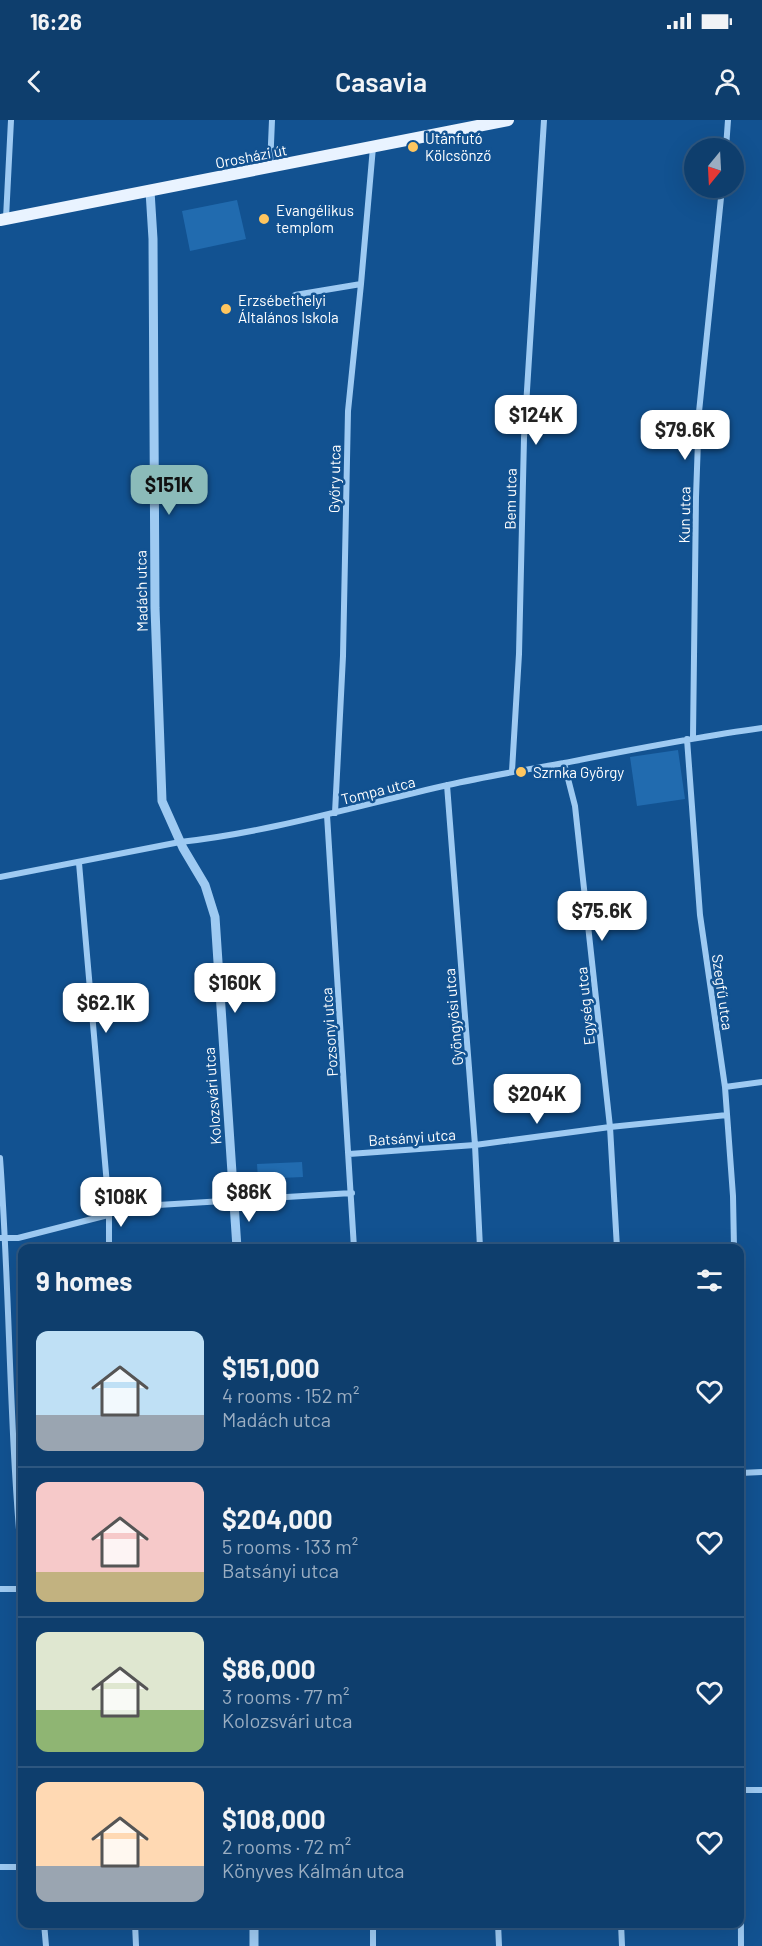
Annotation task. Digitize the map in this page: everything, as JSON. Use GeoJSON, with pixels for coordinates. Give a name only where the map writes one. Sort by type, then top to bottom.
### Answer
{"type":"FeatureCollection","features":[{"type":"Feature","properties":{"kind":"main road","name":"Orosházi út"},"geometry":{"type":"LineString","coordinates":[[3,220],[508,120]]}},
{"type":"Feature","properties":{"kind":"street"},"geometry":{"type":"LineString","coordinates":[[3,220],[11,120]]}},
{"type":"Feature","properties":{"kind":"street"},"geometry":{"type":"LineString","coordinates":[[270,168],[272,120]]}},
{"type":"Feature","properties":{"kind":"street","name":"Bem utca"},"geometry":{"type":"LineString","coordinates":[[513,771],[519,654],[524,438],[544,120]]}},
{"type":"Feature","properties":{"kind":"street"},"geometry":{"type":"LineString","coordinates":[[727,138],[728,120]]}},
{"type":"Feature","properties":{"kind":"street","name":"Győry utca"},"geometry":{"type":"LineString","coordinates":[[336,813],[348,411],[373,147]]}},
{"type":"Feature","properties":{"kind":"street","name":"Madách utca"},"geometry":{"type":"LineString","coordinates":[[150,191],[153,248],[155,608],[162,801],[180,842]]}},
{"type":"Feature","properties":{"kind":"street","name":"Kun utca"},"geometry":{"type":"LineString","coordinates":[[690,738],[699,412],[721,198]]}},
{"type":"Feature","properties":{"kind":"street"},"geometry":{"type":"LineString","coordinates":[[295,295],[361,284]]}},
{"type":"Feature","properties":{"kind":"street","name":"Tompa utca"},"geometry":{"type":"LineString","coordinates":[[0,877],[327,815],[513,771],[690,738],[762,728]]}},
{"type":"Feature","properties":{"kind":"street","name":"Szegfű utca"},"geometry":{"type":"LineString","coordinates":[[690,738],[700,915],[728,1115],[734,1244]]}},
{"type":"Feature","properties":{"kind":"street","name":"Egység utca"},"geometry":{"type":"LineString","coordinates":[[564,763],[575,806],[610,1127],[616,1244]]}},
{"type":"Feature","properties":{"kind":"street","name":"Gyöngyösi utca"},"geometry":{"type":"LineString","coordinates":[[447,785],[475,1145],[480,1244]]}},
{"type":"Feature","properties":{"kind":"street","name":"Pozsonyi utca"},"geometry":{"type":"LineString","coordinates":[[327,815],[354,1244]]}},
{"type":"Feature","properties":{"kind":"street","name":"Kolozsvári utca"},"geometry":{"type":"LineString","coordinates":[[180,842],[206,885],[215,917],[237,1244]]}},
{"type":"Feature","properties":{"kind":"street"},"geometry":{"type":"LineString","coordinates":[[79,863],[109,1244]]}},
{"type":"Feature","properties":{"kind":"street"},"geometry":{"type":"LineString","coordinates":[[725,1088],[762,1083]]}},
{"type":"Feature","properties":{"kind":"street","name":"Batsányi utca"},"geometry":{"type":"LineString","coordinates":[[349,1154],[475,1145],[610,1127],[728,1115]]}},
{"type":"Feature","properties":{"kind":"street"},"geometry":{"type":"LineString","coordinates":[[0,1158],[18,1515]]}},
{"type":"Feature","properties":{"kind":"street"},"geometry":{"type":"LineString","coordinates":[[3,1238],[18,1238],[98,1216],[108,1211],[352,1193]]}},
{"type":"Feature","properties":{"kind":"street"},"geometry":{"type":"LineString","coordinates":[[744,1473],[762,1472]]}},
{"type":"Feature","properties":{"kind":"street"},"geometry":{"type":"LineString","coordinates":[[0,1589],[18,1589]]}},
{"type":"Feature","properties":{"kind":"street"},"geometry":{"type":"LineString","coordinates":[[744,1790],[762,1790]]}},
{"type":"Feature","properties":{"kind":"street"},"geometry":{"type":"LineString","coordinates":[[0,1867],[18,1867]]}},
{"type":"Feature","properties":{"kind":"street"},"geometry":{"type":"LineString","coordinates":[[44,1928],[46,1946]]}},
{"type":"Feature","properties":{"kind":"street"},"geometry":{"type":"LineString","coordinates":[[135,1928],[136,1946]]}},
{"type":"Feature","properties":{"kind":"street"},"geometry":{"type":"LineString","coordinates":[[254,1928],[254,1946]]}},
{"type":"Feature","properties":{"kind":"street"},"geometry":{"type":"LineString","coordinates":[[373,1928],[373,1946]]}},
{"type":"Feature","properties":{"kind":"street"},"geometry":{"type":"LineString","coordinates":[[498,1928],[499,1946]]}},
{"type":"Feature","properties":{"kind":"street"},"geometry":{"type":"LineString","coordinates":[[621,1928],[622,1946]]}},
{"type":"Feature","properties":{"kind":"street"},"geometry":{"type":"LineString","coordinates":[[741,1928],[741,1946]]}},
{"type":"Feature","properties":{"kind":"shaded area"},"geometry":{"type":"Polygon","coordinates":[[[237,200],[246,239],[190,251],[182,211],[237,200]]]}},
{"type":"Feature","properties":{"kind":"shaded area"},"geometry":{"type":"Polygon","coordinates":[[[678,750],[685,799],[637,806],[630,757],[678,750]]]}},
{"type":"Feature","properties":{"kind":"shaded area"},"geometry":{"type":"Polygon","coordinates":[[[302,1162],[303,1177],[258,1179],[257,1164],[302,1162]]]}},
{"type":"Feature","properties":{"kind":"place","name":"Utánfutó Kölcsönző"},"geometry":{"type":"Point","coordinates":[413,147]}},
{"type":"Feature","properties":{"kind":"place","name":"Evangélikus templom"},"geometry":{"type":"Point","coordinates":[264,219]}},
{"type":"Feature","properties":{"kind":"place","name":"Erzsébethelyi Általános Iskola"},"geometry":{"type":"Point","coordinates":[226,309]}},
{"type":"Feature","properties":{"kind":"place","name":"Szrnka György"},"geometry":{"type":"Point","coordinates":[521,772]}}]}
